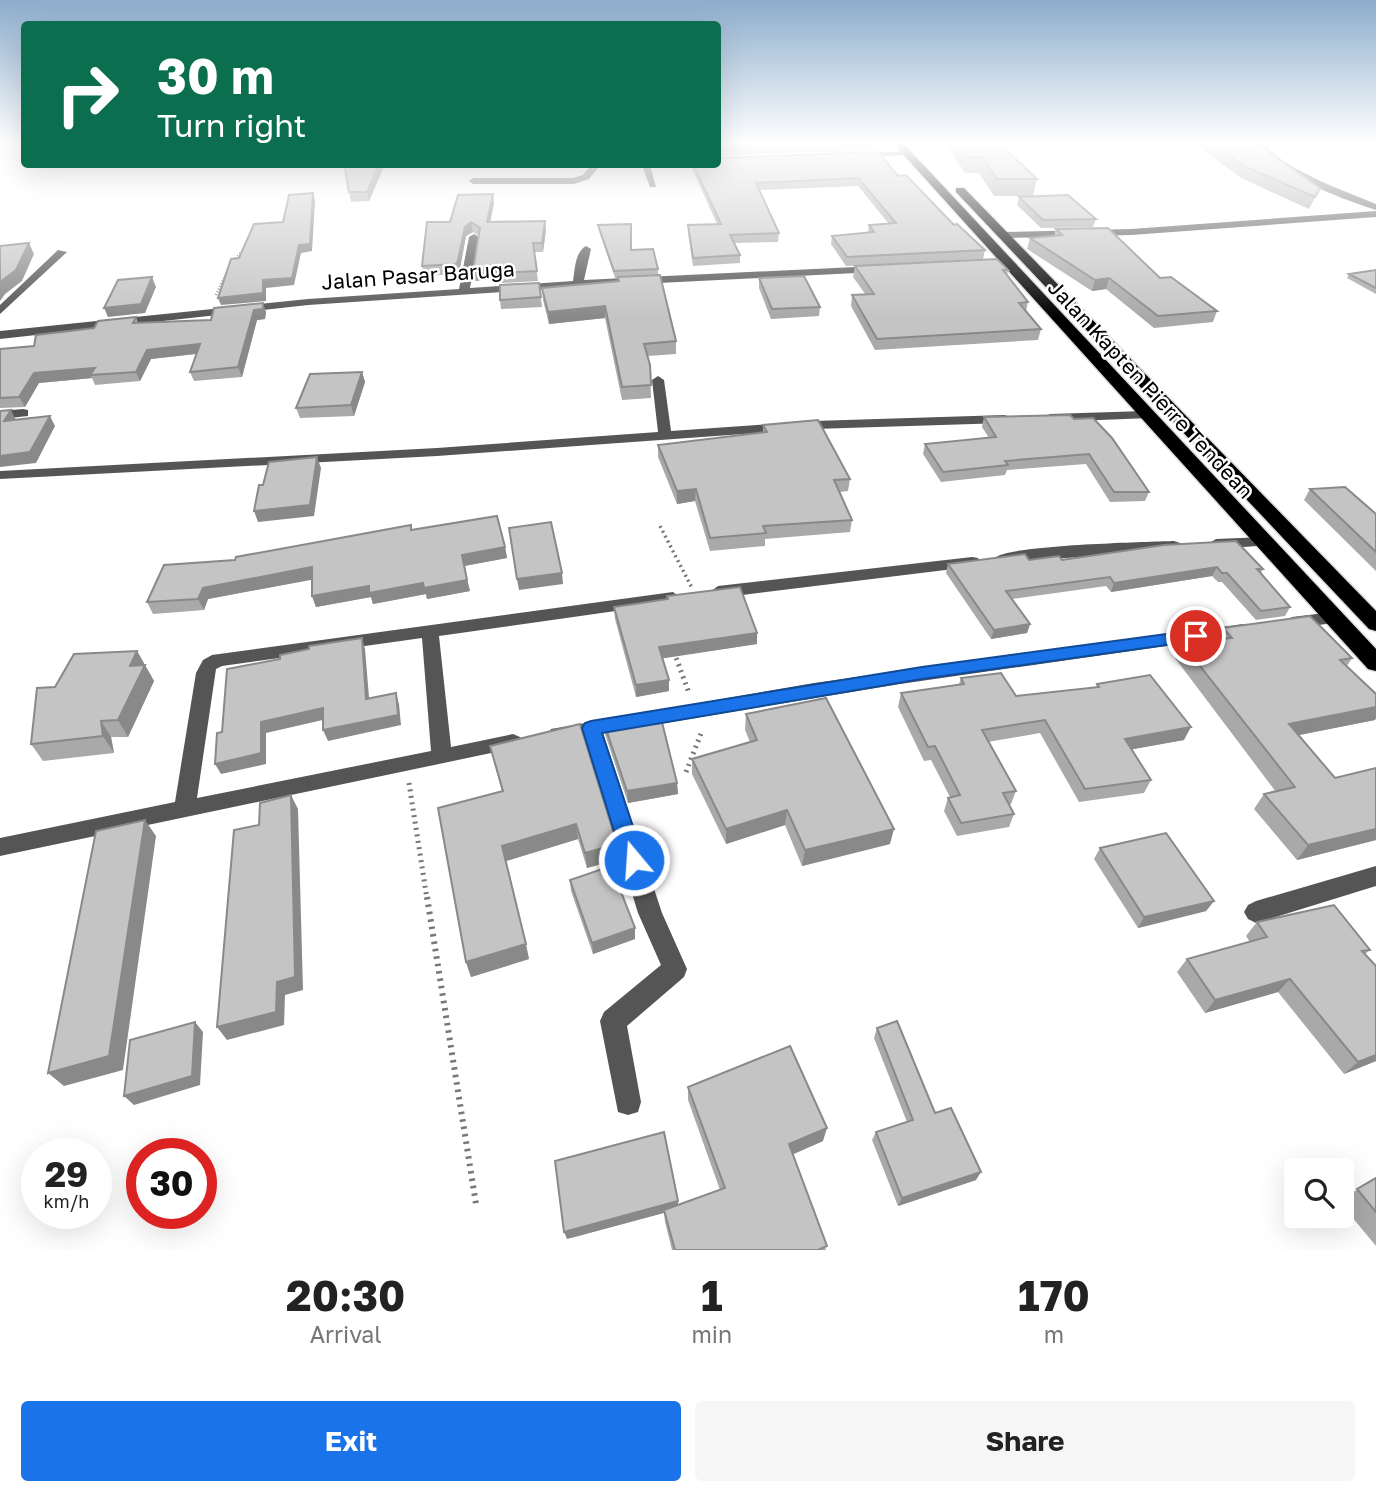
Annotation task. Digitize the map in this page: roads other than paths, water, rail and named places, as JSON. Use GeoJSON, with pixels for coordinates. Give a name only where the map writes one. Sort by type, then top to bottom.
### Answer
{"type":"FeatureCollection","features":[{"type":"Feature","properties":{"kind":"highway","name":"Jalan Kapten Pierre Tendean"},"geometry":{"type":"LineString","coordinates":[[950,200],[1001,263],[1315,594],[1333,618],[1376,663]]}},
{"type":"Feature","properties":{"kind":"highway","name":"Jalan Kapten Pierre Tendean"},"geometry":{"type":"LineString","coordinates":[[967,200],[1004,234],[1376,624]]}},
{"type":"Feature","properties":{"kind":"street"},"geometry":{"type":"LineString","coordinates":[[1004,234],[1131,232],[1376,214]]}},
{"type":"Feature","properties":{"kind":"street"},"geometry":{"type":"LineString","coordinates":[[464,291],[474,237]]}},
{"type":"Feature","properties":{"kind":"street"},"geometry":{"type":"LineString","coordinates":[[578,284],[586,249]]}},
{"type":"Feature","properties":{"kind":"street"},"geometry":{"type":"LineString","coordinates":[[0,311],[62,252]]}},
{"type":"Feature","properties":{"kind":"street"},"geometry":{"type":"LineString","coordinates":[[1001,263],[1028,262]]}},
{"type":"Feature","properties":{"kind":"street","name":"Jalan Pasar Baruga"},"geometry":{"type":"LineString","coordinates":[[0,335],[203,312],[464,291],[892,269]]}},
{"type":"Feature","properties":{"kind":"street"},"geometry":{"type":"LineString","coordinates":[[658,380],[665,436]]}},
{"type":"Feature","properties":{"kind":"street"},"geometry":{"type":"LineString","coordinates":[[0,415],[23,413]]}},
{"type":"Feature","properties":{"kind":"street"},"geometry":{"type":"LineString","coordinates":[[0,475],[437,452],[814,425],[1145,415]]}},
{"type":"Feature","properties":{"kind":"street"},"geometry":{"type":"LineString","coordinates":[[185,810],[205,673],[209,665],[218,660],[690,596],[1044,553],[1265,542]]}},
{"type":"Feature","properties":{"kind":"street"},"geometry":{"type":"LineString","coordinates":[[0,847],[442,756],[720,704],[922,673],[1333,618]]}},
{"type":"Feature","properties":{"kind":"street"},"geometry":{"type":"LineString","coordinates":[[430,632],[442,756]]}},
{"type":"Feature","properties":{"kind":"street"},"geometry":{"type":"LineString","coordinates":[[591,728],[650,913],[676,968],[612,1021],[628,1102]]}},
{"type":"Feature","properties":{"kind":"street"},"geometry":{"type":"LineString","coordinates":[[1256,912],[1376,876]]}}]}
